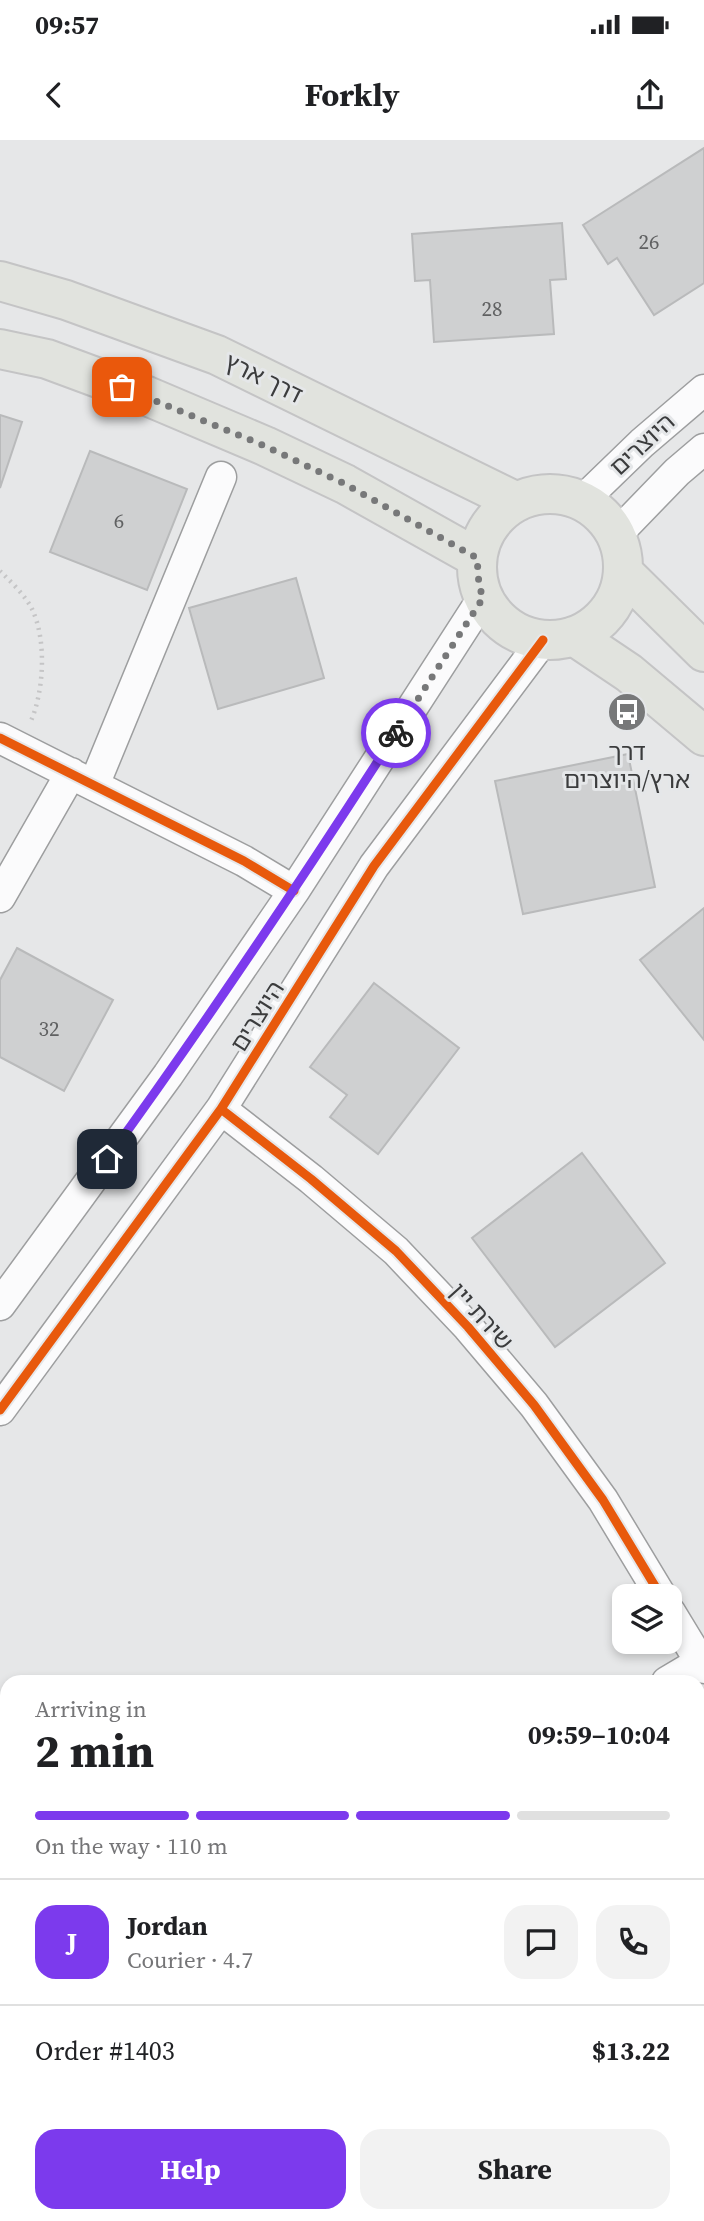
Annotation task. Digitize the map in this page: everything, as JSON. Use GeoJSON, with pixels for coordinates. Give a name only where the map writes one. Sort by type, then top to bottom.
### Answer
{"type":"FeatureCollection","features":[{"type":"Feature","properties":{"kind":"main road","name":"דרך ארץ"},"geometry":{"type":"LineString","coordinates":[[0,281],[66,300],[217,355],[517,502]]}},
{"type":"Feature","properties":{"kind":"main road"},"geometry":{"type":"LineString","coordinates":[[0,349],[60,364],[147,396],[265,446],[345,484],[477,558]]}},
{"type":"Feature","properties":{"kind":"main road"},"geometry":{"type":"LineString","coordinates":[[566,495],[582,501],[596,509],[616,536],[622,554],[623,572],[619,591],[612,606],[589,629],[559,638],[524,636],[508,627],[494,614],[483,598],[477,558],[482,540],[503,512],[532,496],[566,495]]}},
{"type":"Feature","properties":{"kind":"main road"},"geometry":{"type":"LineString","coordinates":[[623,572],[704,652]]}},
{"type":"Feature","properties":{"kind":"main road"},"geometry":{"type":"LineString","coordinates":[[559,638],[629,673],[704,736]]}},
{"type":"Feature","properties":{"kind":"street","name":"היוצרים"},"geometry":{"type":"LineString","coordinates":[[582,501],[642,443],[704,390]]}},
{"type":"Feature","properties":{"kind":"street","name":"היוצרים"},"geometry":{"type":"LineString","coordinates":[[616,536],[677,472],[704,449]]}},
{"type":"Feature","properties":{"kind":"street"},"geometry":{"type":"LineString","coordinates":[[0,897],[83,779],[221,477]]}},
{"type":"Feature","properties":{"kind":"street","name":"היוצרים"},"geometry":{"type":"LineString","coordinates":[[0,1305],[168,1075],[294,891],[483,598]]}},
{"type":"Feature","properties":{"kind":"street","name":"היוצרים"},"geometry":{"type":"LineString","coordinates":[[0,1410],[221,1109],[374,866],[559,638]]}},
{"type":"Feature","properties":{"kind":"street"},"geometry":{"type":"LineString","coordinates":[[10,743],[244,860],[294,891]]}},
{"type":"Feature","properties":{"kind":"street","name":"שירת יין"},"geometry":{"type":"LineString","coordinates":[[221,1109],[311,1179],[396,1251],[468,1327],[534,1405],[603,1500],[654,1584]]}},
{"type":"Feature","properties":{"kind":"street"},"geometry":{"type":"LineString","coordinates":[[680,1675],[703,1663],[682,1631]]}},
{"type":"Feature","properties":{"kind":"path"},"geometry":{"type":"LineString","coordinates":[[0,571],[32,609],[40,638],[42,676],[34,716],[10,743]]}},
{"type":"Feature","properties":{"kind":"building"},"geometry":{"type":"Polygon","coordinates":[[[704,148],[704,283],[654,315],[617,258],[608,264],[583,225],[704,148]]]}},
{"type":"Feature","properties":{"kind":"building"},"geometry":{"type":"Polygon","coordinates":[[[562,223],[566,279],[550,280],[554,334],[434,342],[430,280],[415,281],[412,234],[562,223]]]}},
{"type":"Feature","properties":{"kind":"building"},"geometry":{"type":"Polygon","coordinates":[[[0,415],[22,422],[0,488],[0,415]]]}},
{"type":"Feature","properties":{"kind":"building"},"geometry":{"type":"Polygon","coordinates":[[[90,451],[187,489],[147,590],[50,552],[90,451]]]}},
{"type":"Feature","properties":{"kind":"building"},"geometry":{"type":"Polygon","coordinates":[[[296,578],[324,678],[218,709],[189,608],[296,578]]]}},
{"type":"Feature","properties":{"kind":"building"},"geometry":{"type":"Polygon","coordinates":[[[628,754],[655,887],[523,914],[495,781],[628,754]]]}},
{"type":"Feature","properties":{"kind":"building"},"geometry":{"type":"Polygon","coordinates":[[[704,908],[704,1040],[640,960],[704,908]]]}},
{"type":"Feature","properties":{"kind":"building"},"geometry":{"type":"Polygon","coordinates":[[[17,948],[113,1000],[64,1091],[0,1057],[0,980],[17,948]]]}},
{"type":"Feature","properties":{"kind":"building"},"geometry":{"type":"Polygon","coordinates":[[[374,983],[459,1048],[378,1154],[330,1117],[347,1095],[310,1067],[374,983]]]}},
{"type":"Feature","properties":{"kind":"building"},"geometry":{"type":"Polygon","coordinates":[[[582,1153],[665,1263],[555,1347],[472,1238],[582,1153]]]}},
{"type":"Feature","properties":{"kind":"cycle path"},"geometry":{"type":"LineString","coordinates":[[0,1410],[221,1109],[374,866],[543,640]]}},
{"type":"Feature","properties":{"kind":"cycle path"},"geometry":{"type":"LineString","coordinates":[[0,738],[244,861],[294,891]]}},
{"type":"Feature","properties":{"kind":"cycle path"},"geometry":{"type":"LineString","coordinates":[[221,1109],[311,1179],[396,1251],[468,1327],[534,1405],[603,1500],[654,1584]]}},
{"type":"Feature","properties":{"kind":"way so far"},"geometry":{"type":"LineString","coordinates":[[122,387],[265,446],[345,484],[477,558],[483,598],[396,733]]}},
{"type":"Feature","properties":{"kind":"place","name":"דרך ארץ/היוצרים"},"geometry":{"type":"Point","coordinates":[627,712]}},
{"type":"Feature","properties":{"kind":"route"},"geometry":{"type":"LineString","coordinates":[[107,1159],[294,891],[396,733]]}}]}
